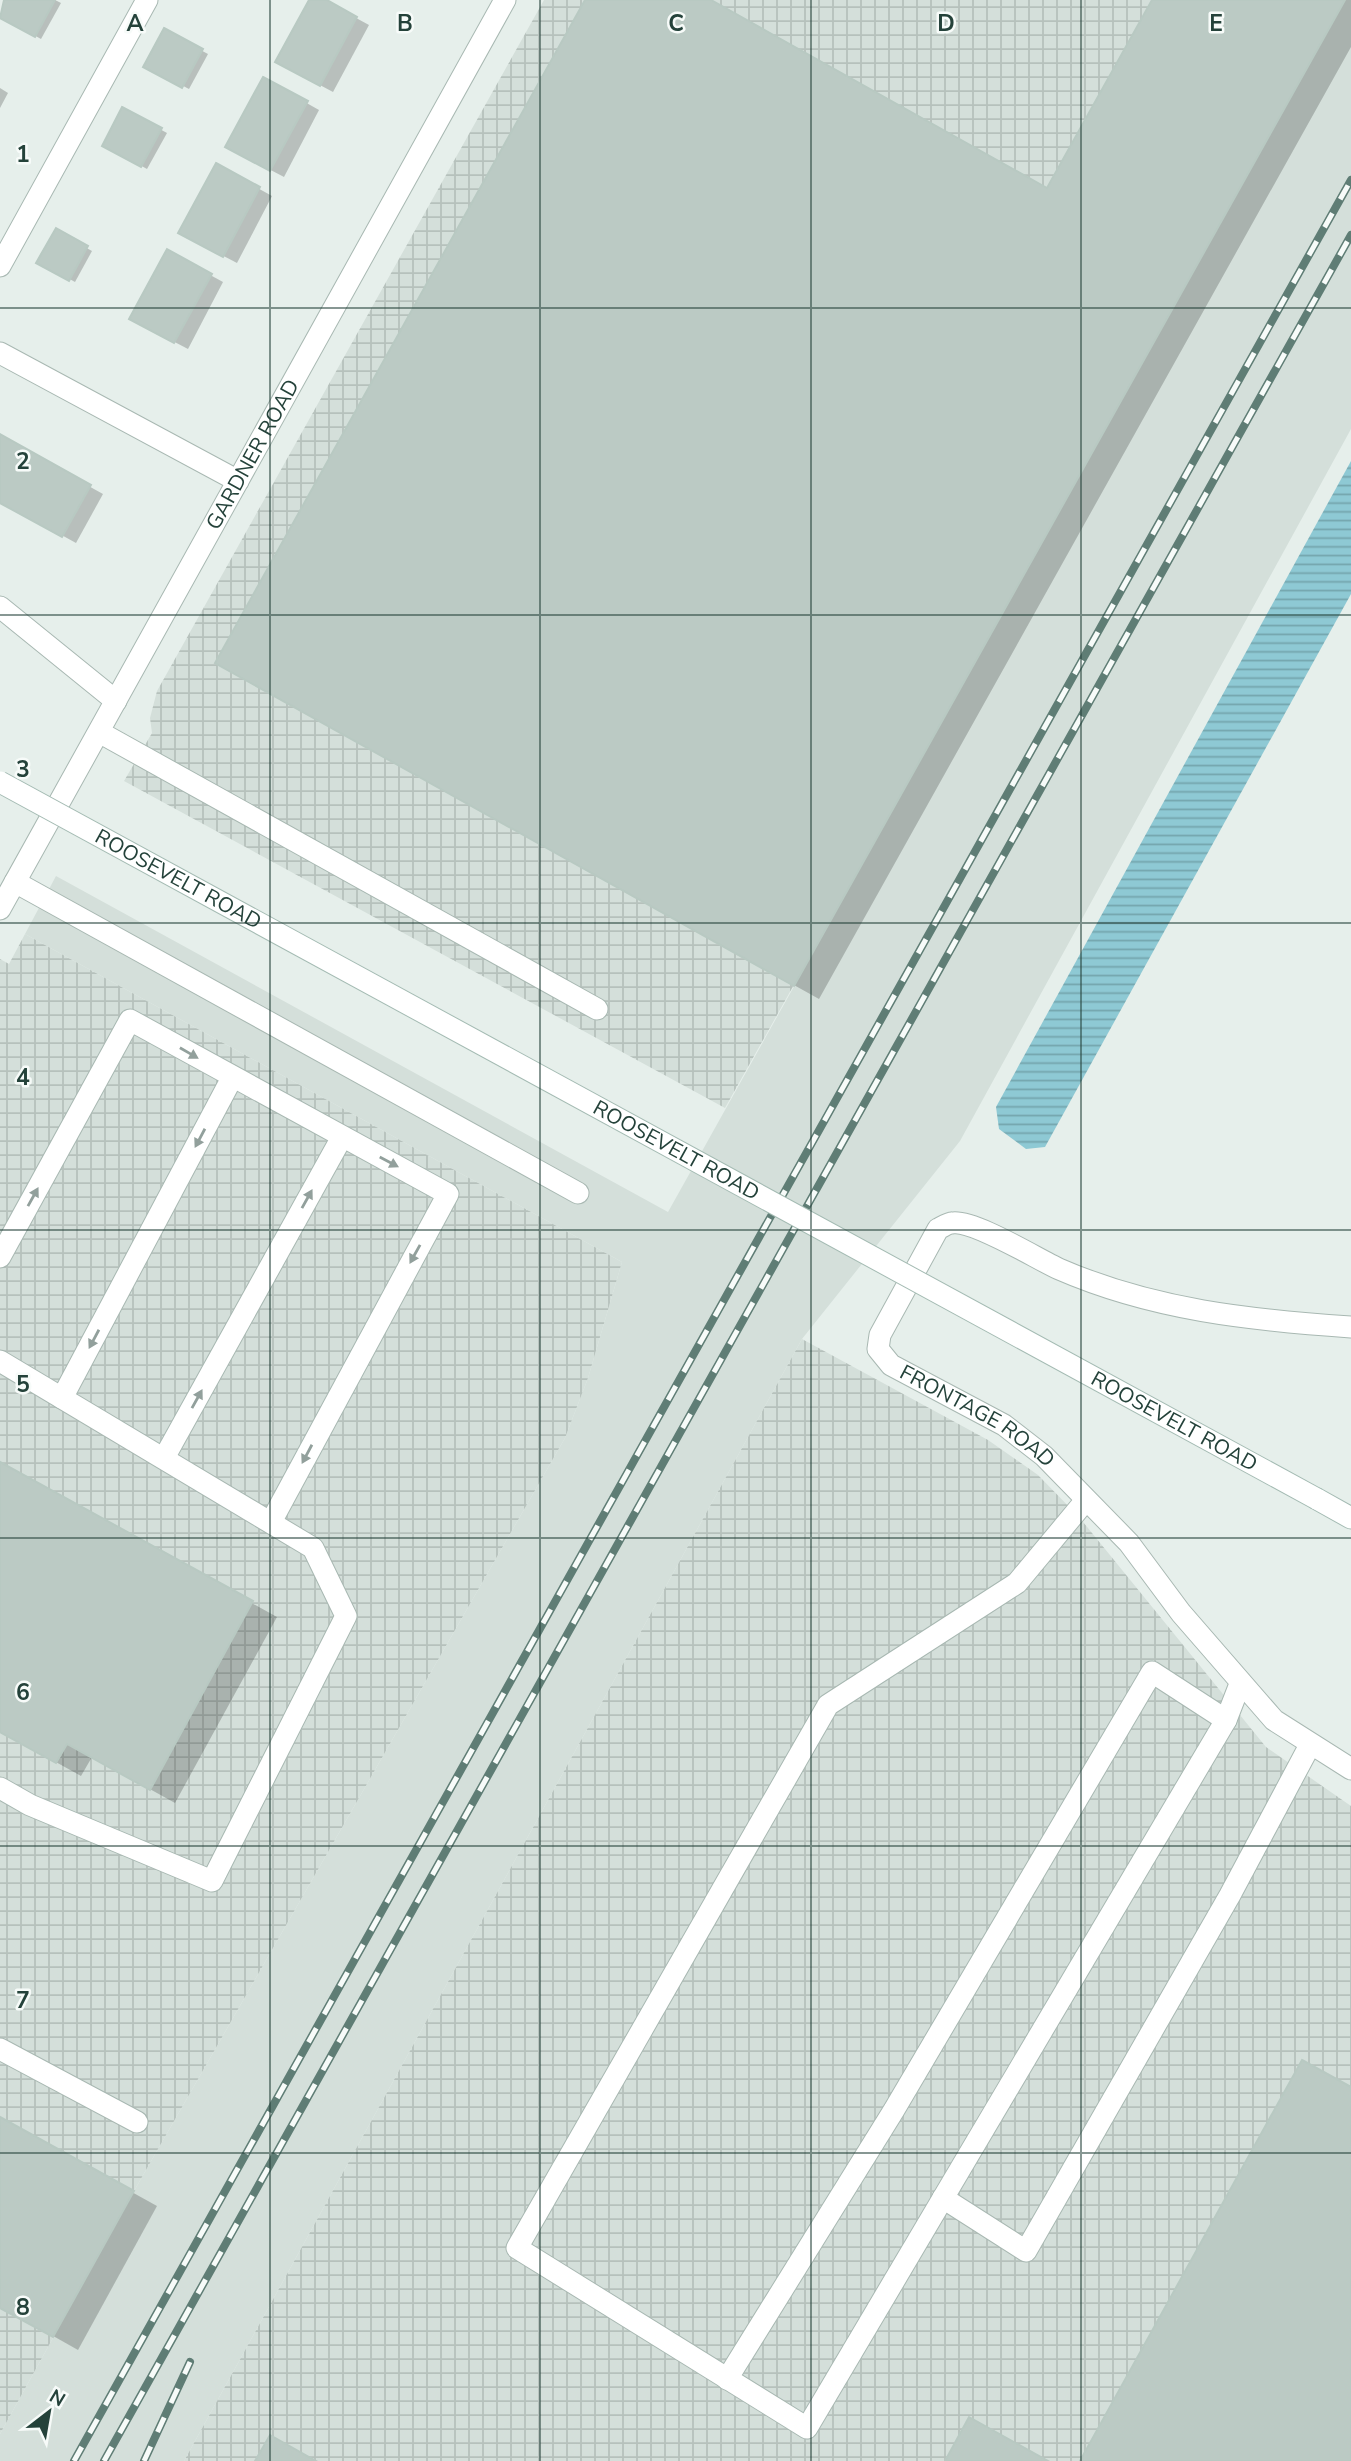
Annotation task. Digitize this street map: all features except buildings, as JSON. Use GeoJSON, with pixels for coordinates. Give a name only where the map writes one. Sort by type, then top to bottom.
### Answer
{"type":"FeatureCollection","features":[{"type":"Feature","properties":{"kind":"street"},"geometry":{"type":"LineString","coordinates":[[0,266],[146,0]]}},
{"type":"Feature","properties":{"kind":"street","name":"GARDNER ROAD"},"geometry":{"type":"LineString","coordinates":[[0,909],[505,0]]}},
{"type":"Feature","properties":{"kind":"street"},"geometry":{"type":"LineString","coordinates":[[0,353],[238,481]]}},
{"type":"Feature","properties":{"kind":"street"},"geometry":{"type":"LineString","coordinates":[[0,607],[116,702]]}},
{"type":"Feature","properties":{"kind":"street"},"geometry":{"type":"LineString","coordinates":[[99,732],[597,1009]]}},
{"type":"Feature","properties":{"kind":"street","name":"ROOSEVELT ROAD"},"geometry":{"type":"LineString","coordinates":[[0,782],[1351,1518]]}},
{"type":"Feature","properties":{"kind":"street"},"geometry":{"type":"LineString","coordinates":[[15,883],[578,1193]]}},
{"type":"Feature","properties":{"kind":"street"},"geometry":{"type":"LineString","coordinates":[[0,1257],[130,1020],[448,1194],[271,1522]]}},
{"type":"Feature","properties":{"kind":"street"},"geometry":{"type":"LineString","coordinates":[[62,1398],[232,1077]]}},
{"type":"Feature","properties":{"kind":"street"},"geometry":{"type":"LineString","coordinates":[[164,1458],[342,1137]]}},
{"type":"Feature","properties":{"kind":"street","name":"FRONTAGE ROAD"},"geometry":{"type":"LineString","coordinates":[[1351,1327],[1244,1320],[1153,1302],[1060,1270],[972,1226],[953,1222],[938,1229],[880,1335],[878,1349],[891,1365],[1004,1425],[1044,1456],[1129,1543],[1181,1613],[1273,1720],[1351,1769]]}},
{"type":"Feature","properties":{"kind":"street"},"geometry":{"type":"LineString","coordinates":[[0,1361],[313,1548],[346,1616],[212,1881],[30,1805],[0,1788]]}},
{"type":"Feature","properties":{"kind":"street"},"geometry":{"type":"LineString","coordinates":[[1086,1500],[1017,1583],[828,1705],[517,2248],[807,2428],[1226,1720],[1240,1684]]}},
{"type":"Feature","properties":{"kind":"street"},"geometry":{"type":"LineString","coordinates":[[727,2379],[894,2110],[1152,1672],[1226,1720]]}},
{"type":"Feature","properties":{"kind":"street"},"geometry":{"type":"LineString","coordinates":[[943,2198],[1026,2251],[1230,1895],[1310,1745]]}},
{"type":"Feature","properties":{"kind":"street"},"geometry":{"type":"LineString","coordinates":[[0,2049],[137,2122]]}},
{"type":"Feature","properties":{"kind":"shaded area"},"geometry":{"type":"Polygon","coordinates":[[[544,0],[1345,0],[725,1108],[124,781],[152,733],[150,718],[157,691],[544,0]]]}},
{"type":"Feature","properties":{"kind":"shaded area"},"geometry":{"type":"Polygon","coordinates":[[[1345,0],[1351,0],[1351,429],[960,1141],[802,1339],[184,2461],[0,2461],[0,2434],[134,2191],[565,1438],[588,1378],[622,1262],[25,934],[56,876],[668,1212],[1345,0]]]}},
{"type":"Feature","properties":{"kind":"shaded area"},"geometry":{"type":"Polygon","coordinates":[[[25,934],[622,1262],[588,1378],[565,1438],[134,2191],[0,2434],[0,959],[9,964],[25,934]]]}},
{"type":"Feature","properties":{"kind":"shaded area"},"geometry":{"type":"Polygon","coordinates":[[[802,1339],[988,1440],[1038,1475],[1079,1517],[1266,1747],[1351,1806],[1351,2461],[184,2461],[802,1339]]]}},
{"type":"Feature","properties":{"kind":"water"},"geometry":{"type":"Polygon","coordinates":[[[1351,461],[1351,594],[1045,1147],[1026,1149],[999,1129],[996,1107],[1351,461]]]}},
{"type":"Feature","properties":{"kind":"railway"},"geometry":{"type":"LineString","coordinates":[[74,2461],[1351,180]]}},
{"type":"Feature","properties":{"kind":"railway"},"geometry":{"type":"LineString","coordinates":[[104,2461],[1351,235]]}},
{"type":"Feature","properties":{"kind":"railway"},"geometry":{"type":"LineString","coordinates":[[144,2461],[190,2362]]}}]}
